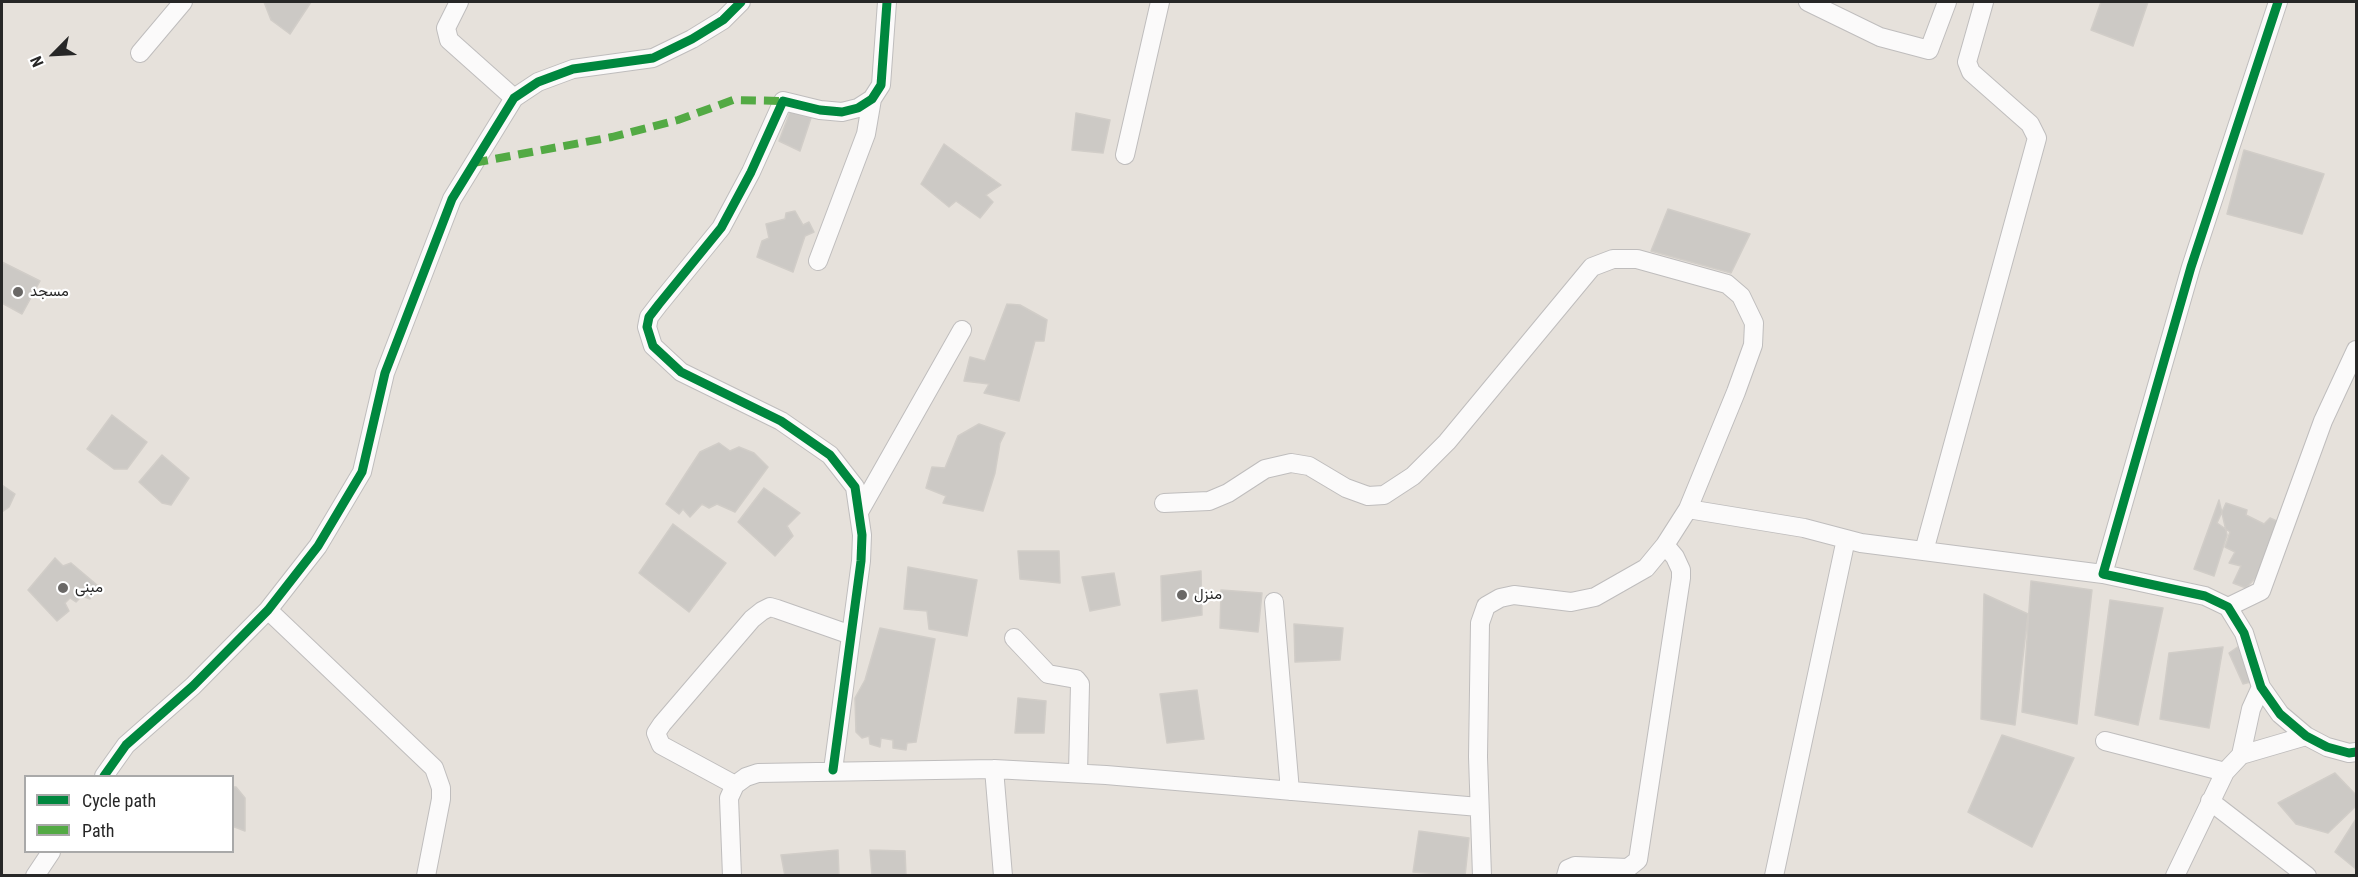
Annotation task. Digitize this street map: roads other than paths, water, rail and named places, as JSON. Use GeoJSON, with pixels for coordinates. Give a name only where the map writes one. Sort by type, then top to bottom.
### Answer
{"type":"FeatureCollection","features":[{"type":"Feature","properties":{"kind":"street"},"geometry":{"type":"LineString","coordinates":[[140,53],[183,2]]}},
{"type":"Feature","properties":{"kind":"street"},"geometry":{"type":"LineString","coordinates":[[459,2],[446,28],[449,40],[514,98]]}},
{"type":"Feature","properties":{"kind":"street"},"geometry":{"type":"LineString","coordinates":[[105,775],[126,745],[200,680],[268,610],[318,546],[362,472],[385,373],[452,199],[514,98],[538,81],[573,69],[653,58],[692,39],[723,20],[741,2]]}},
{"type":"Feature","properties":{"kind":"street"},"geometry":{"type":"LineString","coordinates":[[819,261],[866,134],[872,99],[881,85],[887,2]]}},
{"type":"Feature","properties":{"kind":"street"},"geometry":{"type":"LineString","coordinates":[[1125,155],[1160,2]]}},
{"type":"Feature","properties":{"kind":"street"},"geometry":{"type":"LineString","coordinates":[[1808,2],[1880,37],[1929,50],[1947,2]]}},
{"type":"Feature","properties":{"kind":"street"},"geometry":{"type":"LineString","coordinates":[[1924,550],[2037,138],[2030,123],[1971,72],[1967,62],[1984,2]]}},
{"type":"Feature","properties":{"kind":"street"},"geometry":{"type":"LineString","coordinates":[[2103,574],[2192,267],[2278,2]]}},
{"type":"Feature","properties":{"kind":"street"},"geometry":{"type":"LineString","coordinates":[[833,770],[861,561],[862,535],[855,487],[830,455],[781,421],[681,372],[653,346],[647,327],[650,317],[659,304],[721,228],[751,172],[783,100],[820,110],[842,112],[858,108],[872,99]]}},
{"type":"Feature","properties":{"kind":"street"},"geometry":{"type":"LineString","coordinates":[[1164,502],[1209,501],[1228,493],[1265,469],[1292,463],[1309,466],[1368,496],[1384,495],[1413,476],[1447,442],[1592,267],[1613,259],[1636,259],[1727,284],[1742,297],[1754,323],[1753,345],[1688,509],[1665,545],[1646,568],[1595,597],[1571,602],[1514,596],[1500,598],[1486,606],[1480,623],[1479,807],[1482,876]]}},
{"type":"Feature","properties":{"kind":"street"},"geometry":{"type":"LineString","coordinates":[[859,512],[962,330]]}},
{"type":"Feature","properties":{"kind":"street"},"geometry":{"type":"LineString","coordinates":[[2228,608],[2261,591],[2323,422],[2356,350]]}},
{"type":"Feature","properties":{"kind":"street"},"geometry":{"type":"LineString","coordinates":[[1688,509],[1804,528],[1846,539],[2103,574],[2205,596],[2228,608],[2244,633],[2261,687],[2280,714],[2306,736],[2327,747],[2354,755]]}},
{"type":"Feature","properties":{"kind":"street"},"geometry":{"type":"LineString","coordinates":[[1774,876],[1846,539]]}},
{"type":"Feature","properties":{"kind":"street"},"geometry":{"type":"LineString","coordinates":[[1566,876],[1568,869],[1575,866],[1628,868],[1638,860],[1681,578],[1681,570],[1675,557],[1665,545]]}},
{"type":"Feature","properties":{"kind":"street"},"geometry":{"type":"LineString","coordinates":[[1274,602],[1290,791]]}},
{"type":"Feature","properties":{"kind":"street"},"geometry":{"type":"LineString","coordinates":[[735,785],[661,745],[656,733],[662,724],[752,619],[770,607],[851,635]]}},
{"type":"Feature","properties":{"kind":"street"},"geometry":{"type":"LineString","coordinates":[[268,610],[434,768],[441,788],[441,799],[426,876]]}},
{"type":"Feature","properties":{"kind":"street"},"geometry":{"type":"LineString","coordinates":[[1014,638],[1048,674],[1076,679],[1080,684],[1077,773]]}},
{"type":"Feature","properties":{"kind":"street"},"geometry":{"type":"LineString","coordinates":[[2175,876],[2225,772],[2241,754],[2252,710],[2261,687]]}},
{"type":"Feature","properties":{"kind":"street"},"geometry":{"type":"LineString","coordinates":[[2241,754],[2306,736]]}},
{"type":"Feature","properties":{"kind":"street"},"geometry":{"type":"LineString","coordinates":[[2105,741],[2225,772]]}},
{"type":"Feature","properties":{"kind":"street"},"geometry":{"type":"LineString","coordinates":[[732,876],[728,810],[735,785],[746,777],[758,773],[994,769],[1077,773],[1479,807]]}},
{"type":"Feature","properties":{"kind":"street"},"geometry":{"type":"LineString","coordinates":[[994,769],[1003,876]]}},
{"type":"Feature","properties":{"kind":"street"},"geometry":{"type":"LineString","coordinates":[[2210,801],[2307,876]]}},
{"type":"Feature","properties":{"kind":"street"},"geometry":{"type":"LineString","coordinates":[[35,876],[50,853]]}},
{"type":"Feature","properties":{"kind":"place","name":"مسجد"},"geometry":{"type":"Point","coordinates":[18,292]}},
{"type":"Feature","properties":{"kind":"place","name":"مبنى"},"geometry":{"type":"Point","coordinates":[63,588]}},
{"type":"Feature","properties":{"kind":"place","name":"منزل"},"geometry":{"type":"Point","coordinates":[1182,595]}}]}
